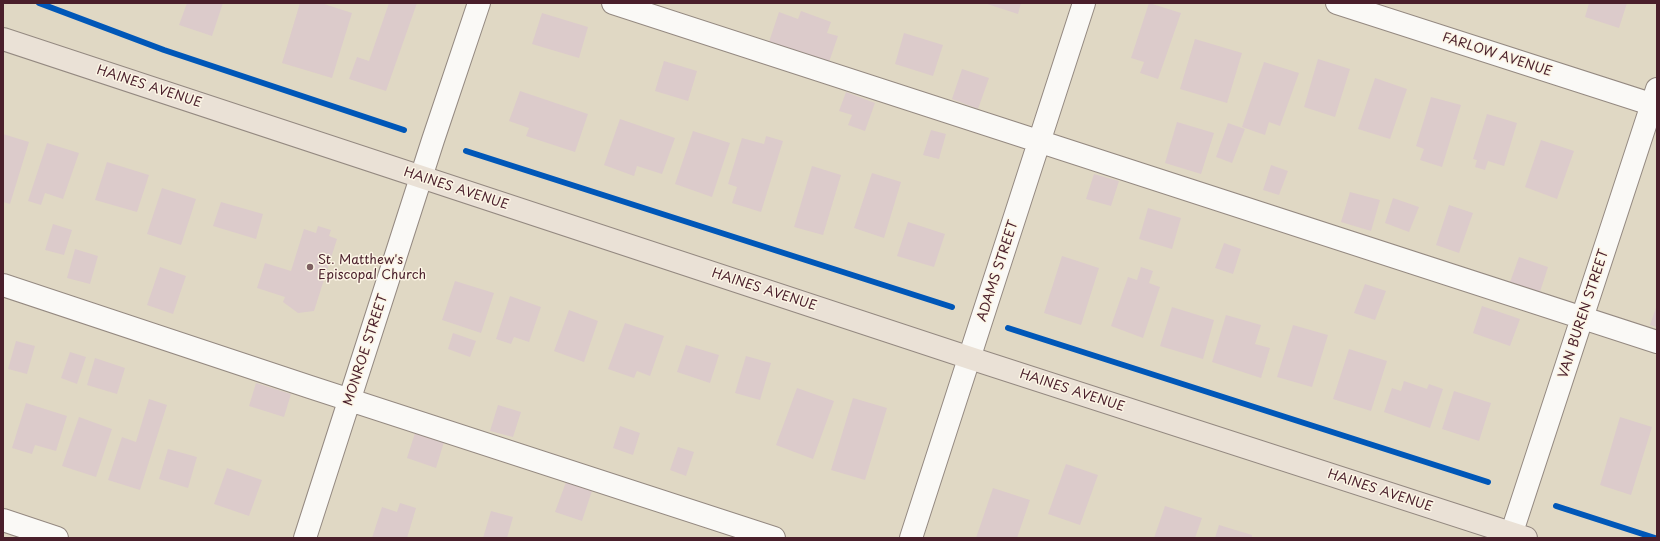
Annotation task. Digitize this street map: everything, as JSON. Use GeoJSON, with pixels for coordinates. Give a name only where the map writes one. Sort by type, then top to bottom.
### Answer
{"type":"FeatureCollection","features":[{"type":"Feature","properties":{"kind":"main road","name":"HAINES AVENUE"},"geometry":{"type":"LineString","coordinates":[[3,39],[421,178],[1516,536]]}},
{"type":"Feature","properties":{"kind":"street","name":"MONROE STREET"},"geometry":{"type":"LineString","coordinates":[[305,538],[479,3]]}},
{"type":"Feature","properties":{"kind":"street"},"geometry":{"type":"LineString","coordinates":[[613,3],[1657,342]]}},
{"type":"Feature","properties":{"kind":"street","name":"ADAMS STREET"},"geometry":{"type":"LineString","coordinates":[[911,538],[1084,3]]}},
{"type":"Feature","properties":{"kind":"street","name":"FARLOW AVENUE"},"geometry":{"type":"LineString","coordinates":[[1337,3],[1387,11],[1655,100]]}},
{"type":"Feature","properties":{"kind":"street","name":"VAN BUREN STREET"},"geometry":{"type":"LineString","coordinates":[[1516,536],[1582,317],[1655,100]]}},
{"type":"Feature","properties":{"kind":"street"},"geometry":{"type":"LineString","coordinates":[[3,286],[774,538]]}},
{"type":"Feature","properties":{"kind":"street"},"geometry":{"type":"LineString","coordinates":[[3,520],[57,538]]}},
{"type":"Feature","properties":{"kind":"building"},"geometry":{"type":"Polygon","coordinates":[[[187,3],[223,3],[212,36],[179,25],[187,3]]]}},
{"type":"Feature","properties":{"kind":"building"},"geometry":{"type":"Polygon","coordinates":[[[300,3],[321,3],[352,13],[332,78],[282,63],[300,3]]]}},
{"type":"Feature","properties":{"kind":"building"},"geometry":{"type":"Polygon","coordinates":[[[389,3],[417,3],[386,91],[349,79],[357,57],[369,61],[389,3]]]}},
{"type":"Feature","properties":{"kind":"building"},"geometry":{"type":"Polygon","coordinates":[[[984,3],[1021,3],[1018,14],[984,3]]]}},
{"type":"Feature","properties":{"kind":"building"},"geometry":{"type":"Polygon","coordinates":[[[1149,3],[1181,13],[1158,79],[1140,73],[1144,62],[1131,58],[1149,3]]]}},
{"type":"Feature","properties":{"kind":"building"},"geometry":{"type":"Polygon","coordinates":[[[1589,3],[1627,3],[1619,28],[1585,17],[1589,3]]]}},
{"type":"Feature","properties":{"kind":"building"},"geometry":{"type":"Polygon","coordinates":[[[801,11],[831,22],[827,33],[838,36],[828,65],[768,45],[779,12],[798,19],[801,11]]]}},
{"type":"Feature","properties":{"kind":"building"},"geometry":{"type":"Polygon","coordinates":[[[542,13],[588,27],[579,58],[532,44],[542,13]]]}},
{"type":"Feature","properties":{"kind":"building"},"geometry":{"type":"Polygon","coordinates":[[[904,33],[943,45],[933,76],[895,64],[904,33]]]}},
{"type":"Feature","properties":{"kind":"building"},"geometry":{"type":"Polygon","coordinates":[[[1195,39],[1242,53],[1227,103],[1180,89],[1195,39]]]}},
{"type":"Feature","properties":{"kind":"building"},"geometry":{"type":"Polygon","coordinates":[[[1318,59],[1350,69],[1335,117],[1304,107],[1318,59]]]}},
{"type":"Feature","properties":{"kind":"building"},"geometry":{"type":"Polygon","coordinates":[[[664,61],[697,71],[688,101],[655,91],[664,61]]]}},
{"type":"Feature","properties":{"kind":"building"},"geometry":{"type":"Polygon","coordinates":[[[1264,62],[1299,73],[1280,126],[1269,122],[1265,135],[1242,127],[1264,62]]]}},
{"type":"Feature","properties":{"kind":"building"},"geometry":{"type":"Polygon","coordinates":[[[962,69],[989,78],[978,109],[952,99],[962,69]]]}},
{"type":"Feature","properties":{"kind":"building"},"geometry":{"type":"Polygon","coordinates":[[[1375,78],[1407,89],[1390,139],[1358,129],[1375,78]]]}},
{"type":"Feature","properties":{"kind":"building"},"geometry":{"type":"Polygon","coordinates":[[[520,91],[588,114],[575,152],[526,136],[529,128],[509,121],[520,91]]]}},
{"type":"Feature","properties":{"kind":"building"},"geometry":{"type":"Polygon","coordinates":[[[846,92],[875,103],[865,131],[848,125],[852,115],[839,111],[846,92]]]}},
{"type":"Feature","properties":{"kind":"building"},"geometry":{"type":"Polygon","coordinates":[[[1431,97],[1461,105],[1442,167],[1420,160],[1424,149],[1416,146],[1431,97]]]}},
{"type":"Feature","properties":{"kind":"building"},"geometry":{"type":"Polygon","coordinates":[[[1487,114],[1517,123],[1504,166],[1488,161],[1485,170],[1475,167],[1477,160],[1473,159],[1487,114]]]}},
{"type":"Feature","properties":{"kind":"building"},"geometry":{"type":"Polygon","coordinates":[[[620,119],[675,138],[662,174],[637,166],[634,176],[604,165],[620,119]]]}},
{"type":"Feature","properties":{"kind":"building"},"geometry":{"type":"Polygon","coordinates":[[[1177,122],[1214,133],[1201,174],[1165,163],[1177,122]]]}},
{"type":"Feature","properties":{"kind":"building"},"geometry":{"type":"Polygon","coordinates":[[[1228,123],[1245,129],[1232,163],[1216,157],[1228,123]]]}},
{"type":"Feature","properties":{"kind":"building"},"geometry":{"type":"Polygon","coordinates":[[[931,130],[946,134],[939,159],[923,155],[931,130]]]}},
{"type":"Feature","properties":{"kind":"building"},"geometry":{"type":"Polygon","coordinates":[[[693,131],[730,143],[712,197],[675,184],[693,131]]]}},
{"type":"Feature","properties":{"kind":"building"},"geometry":{"type":"Polygon","coordinates":[[[3,134],[29,142],[10,204],[3,202],[3,134]]]}},
{"type":"Feature","properties":{"kind":"building"},"geometry":{"type":"Polygon","coordinates":[[[766,136],[783,141],[761,212],[732,203],[737,187],[728,184],[742,138],[764,144],[766,136]]]}},
{"type":"Feature","properties":{"kind":"building"},"geometry":{"type":"Polygon","coordinates":[[[1541,140],[1574,151],[1557,199],[1525,187],[1541,140]]]}},
{"type":"Feature","properties":{"kind":"building"},"geometry":{"type":"Polygon","coordinates":[[[47,143],[79,153],[63,199],[45,193],[41,205],[28,201],[47,143]]]}},
{"type":"Feature","properties":{"kind":"building"},"geometry":{"type":"Polygon","coordinates":[[[107,162],[149,175],[137,212],[95,200],[107,162]]]}},
{"type":"Feature","properties":{"kind":"building"},"geometry":{"type":"Polygon","coordinates":[[[1271,165],[1288,171],[1279,195],[1263,190],[1271,165]]]}},
{"type":"Feature","properties":{"kind":"building"},"geometry":{"type":"Polygon","coordinates":[[[812,166],[841,175],[823,235],[794,227],[812,166]]]}},
{"type":"Feature","properties":{"kind":"building"},"geometry":{"type":"Polygon","coordinates":[[[872,173],[901,182],[884,238],[854,228],[872,173]]]}},
{"type":"Feature","properties":{"kind":"building"},"geometry":{"type":"Polygon","coordinates":[[[1094,174],[1119,181],[1111,206],[1086,199],[1094,174]]]}},
{"type":"Feature","properties":{"kind":"building"},"geometry":{"type":"Polygon","coordinates":[[[162,188],[196,199],[181,245],[147,234],[162,188]]]}},
{"type":"Feature","properties":{"kind":"building"},"geometry":{"type":"Polygon","coordinates":[[[1350,192],[1380,200],[1371,231],[1341,222],[1350,192]]]}},
{"type":"Feature","properties":{"kind":"building"},"geometry":{"type":"Polygon","coordinates":[[[1393,198],[1419,207],[1409,232],[1385,223],[1393,198]]]}},
{"type":"Feature","properties":{"kind":"building"},"geometry":{"type":"Polygon","coordinates":[[[221,202],[263,214],[256,239],[213,226],[221,202]]]}},
{"type":"Feature","properties":{"kind":"building"},"geometry":{"type":"Polygon","coordinates":[[[1449,205],[1473,213],[1459,253],[1436,245],[1449,205]]]}},
{"type":"Feature","properties":{"kind":"building"},"geometry":{"type":"Polygon","coordinates":[[[1148,208],[1181,218],[1172,249],[1139,239],[1148,208]]]}},
{"type":"Feature","properties":{"kind":"building"},"geometry":{"type":"Polygon","coordinates":[[[908,222],[945,234],[934,267],[897,256],[908,222]]]}},
{"type":"Feature","properties":{"kind":"building"},"geometry":{"type":"Polygon","coordinates":[[[53,224],[72,230],[64,255],[45,250],[53,224]]]}},
{"type":"Feature","properties":{"kind":"building","name":"St. Matthew's Episcopal Church"},"geometry":{"type":"Polygon","coordinates":[[[318,226],[331,230],[329,236],[337,239],[314,311],[298,313],[283,302],[285,297],[257,288],[265,263],[291,271],[304,229],[316,233],[318,226]]]}},
{"type":"Feature","properties":{"kind":"building"},"geometry":{"type":"Polygon","coordinates":[[[1224,243],[1241,249],[1233,274],[1215,268],[1224,243]]]}},
{"type":"Feature","properties":{"kind":"building"},"geometry":{"type":"Polygon","coordinates":[[[75,249],[98,256],[90,284],[67,278],[75,249]]]}},
{"type":"Feature","properties":{"kind":"building"},"geometry":{"type":"Polygon","coordinates":[[[1062,256],[1099,268],[1081,325],[1044,313],[1062,256]]]}},
{"type":"Feature","properties":{"kind":"building"},"geometry":{"type":"Polygon","coordinates":[[[1519,257],[1548,267],[1539,295],[1509,285],[1519,257]]]}},
{"type":"Feature","properties":{"kind":"building"},"geometry":{"type":"Polygon","coordinates":[[[160,267],[186,276],[173,314],[147,305],[160,267]]]}},
{"type":"Feature","properties":{"kind":"building"},"geometry":{"type":"Polygon","coordinates":[[[1141,267],[1153,271],[1149,283],[1160,287],[1143,338],[1111,326],[1128,277],[1137,280],[1141,267]]]}},
{"type":"Feature","properties":{"kind":"building"},"geometry":{"type":"Polygon","coordinates":[[[455,281],[494,293],[481,333],[442,320],[455,281]]]}},
{"type":"Feature","properties":{"kind":"building"},"geometry":{"type":"Polygon","coordinates":[[[1365,284],[1386,291],[1375,320],[1354,313],[1365,284]]]}},
{"type":"Feature","properties":{"kind":"building"},"geometry":{"type":"Polygon","coordinates":[[[510,296],[541,307],[529,342],[514,337],[511,344],[496,339],[510,296]]]}},
{"type":"Feature","properties":{"kind":"building"},"geometry":{"type":"Polygon","coordinates":[[[1657,305],[1657,327],[1650,325],[1657,305]]]}},
{"type":"Feature","properties":{"kind":"building"},"geometry":{"type":"Polygon","coordinates":[[[1482,306],[1520,319],[1510,346],[1473,333],[1482,306]]]}},
{"type":"Feature","properties":{"kind":"building"},"geometry":{"type":"Polygon","coordinates":[[[1172,307],[1214,320],[1203,359],[1160,346],[1172,307]]]}},
{"type":"Feature","properties":{"kind":"building"},"geometry":{"type":"Polygon","coordinates":[[[569,310],[598,321],[584,362],[554,351],[569,310]]]}},
{"type":"Feature","properties":{"kind":"building"},"geometry":{"type":"Polygon","coordinates":[[[1226,315],[1261,325],[1255,344],[1270,348],[1261,378],[1212,362],[1226,315]]]}},
{"type":"Feature","properties":{"kind":"building"},"geometry":{"type":"Polygon","coordinates":[[[625,323],[664,336],[650,376],[637,371],[634,378],[608,369],[625,323]]]}},
{"type":"Feature","properties":{"kind":"building"},"geometry":{"type":"Polygon","coordinates":[[[1293,325],[1328,335],[1312,387],[1277,377],[1293,325]]]}},
{"type":"Feature","properties":{"kind":"building"},"geometry":{"type":"Polygon","coordinates":[[[453,333],[476,341],[470,357],[448,349],[453,333]]]}},
{"type":"Feature","properties":{"kind":"building"},"geometry":{"type":"Polygon","coordinates":[[[16,341],[35,346],[27,374],[8,369],[16,341]]]}},
{"type":"Feature","properties":{"kind":"building"},"geometry":{"type":"Polygon","coordinates":[[[686,345],[719,355],[710,383],[677,372],[686,345]]]}},
{"type":"Feature","properties":{"kind":"building"},"geometry":{"type":"Polygon","coordinates":[[[1349,349],[1387,361],[1371,411],[1333,399],[1349,349]]]}},
{"type":"Feature","properties":{"kind":"building"},"geometry":{"type":"Polygon","coordinates":[[[70,352],[86,357],[77,384],[61,378],[70,352]]]}},
{"type":"Feature","properties":{"kind":"building"},"geometry":{"type":"Polygon","coordinates":[[[746,356],[771,363],[760,400],[735,393],[746,356]]]}},
{"type":"Feature","properties":{"kind":"building"},"geometry":{"type":"Polygon","coordinates":[[[95,358],[125,368],[117,394],[87,385],[95,358]]]}},
{"type":"Feature","properties":{"kind":"building"},"geometry":{"type":"Polygon","coordinates":[[[1404,381],[1427,389],[1429,384],[1443,389],[1430,428],[1384,412],[1392,388],[1401,391],[1404,381]]]}},
{"type":"Feature","properties":{"kind":"building"},"geometry":{"type":"Polygon","coordinates":[[[256,383],[291,394],[284,417],[249,406],[256,383]]]}},
{"type":"Feature","properties":{"kind":"building"},"geometry":{"type":"Polygon","coordinates":[[[797,388],[834,401],[813,459],[776,445],[797,388]]]}},
{"type":"Feature","properties":{"kind":"building"},"geometry":{"type":"Polygon","coordinates":[[[1454,391],[1491,403],[1479,441],[1442,429],[1454,391]]]}},
{"type":"Feature","properties":{"kind":"building"},"geometry":{"type":"Polygon","coordinates":[[[853,398],[887,408],[865,480],[831,470],[853,398]]]}},
{"type":"Feature","properties":{"kind":"building"},"geometry":{"type":"Polygon","coordinates":[[[149,399],[167,405],[140,490],[108,480],[122,437],[136,442],[149,399]]]}},
{"type":"Feature","properties":{"kind":"building"},"geometry":{"type":"Polygon","coordinates":[[[26,403],[67,416],[56,451],[35,445],[32,454],[12,448],[26,403]]]}},
{"type":"Feature","properties":{"kind":"building"},"geometry":{"type":"Polygon","coordinates":[[[498,405],[521,412],[513,437],[490,431],[498,405]]]}},
{"type":"Feature","properties":{"kind":"building"},"geometry":{"type":"Polygon","coordinates":[[[79,417],[112,429],[96,477],[62,466],[79,417]]]}},
{"type":"Feature","properties":{"kind":"building"},"geometry":{"type":"Polygon","coordinates":[[[1620,417],[1652,427],[1631,495],[1600,485],[1620,417]]]}},
{"type":"Feature","properties":{"kind":"building"},"geometry":{"type":"Polygon","coordinates":[[[620,426],[640,433],[633,455],[613,448],[620,426]]]}},
{"type":"Feature","properties":{"kind":"building"},"geometry":{"type":"Polygon","coordinates":[[[415,433],[444,442],[436,468],[407,458],[415,433]]]}},
{"type":"Feature","properties":{"kind":"building"},"geometry":{"type":"Polygon","coordinates":[[[678,447],[694,452],[686,476],[670,470],[678,447]]]}},
{"type":"Feature","properties":{"kind":"building"},"geometry":{"type":"Polygon","coordinates":[[[168,449],[197,457],[188,488],[159,479],[168,449]]]}},
{"type":"Feature","properties":{"kind":"building"},"geometry":{"type":"Polygon","coordinates":[[[1066,464],[1098,475],[1080,525],[1048,514],[1066,464]]]}},
{"type":"Feature","properties":{"kind":"building"},"geometry":{"type":"Polygon","coordinates":[[[227,468],[262,480],[249,516],[214,504],[227,468]]]}},
{"type":"Feature","properties":{"kind":"building"},"geometry":{"type":"Polygon","coordinates":[[[566,482],[592,491],[582,521],[555,512],[566,482]]]}},
{"type":"Feature","properties":{"kind":"building"},"geometry":{"type":"Polygon","coordinates":[[[993,488],[1030,500],[1017,538],[976,538],[993,488]]]}},
{"type":"Feature","properties":{"kind":"building"},"geometry":{"type":"Polygon","coordinates":[[[400,503],[416,508],[407,538],[372,538],[382,507],[397,512],[400,503]]]}},
{"type":"Feature","properties":{"kind":"building"},"geometry":{"type":"Polygon","coordinates":[[[1165,506],[1202,518],[1195,538],[1154,538],[1165,506]]]}},
{"type":"Feature","properties":{"kind":"building"},"geometry":{"type":"Polygon","coordinates":[[[491,511],[513,517],[507,538],[483,538],[491,511]]]}},
{"type":"Feature","properties":{"kind":"building"},"geometry":{"type":"Polygon","coordinates":[[[1219,525],[1252,535],[1252,538],[1215,538],[1219,525]]]}},
{"type":"Feature","properties":{"kind":"cycle path"},"geometry":{"type":"LineString","coordinates":[[39,3],[164,50],[404,130]]}},
{"type":"Feature","properties":{"kind":"cycle path"},"geometry":{"type":"LineString","coordinates":[[466,151],[952,307]]}},
{"type":"Feature","properties":{"kind":"cycle path"},"geometry":{"type":"LineString","coordinates":[[1008,328],[1488,482]]}},
{"type":"Feature","properties":{"kind":"cycle path"},"geometry":{"type":"LineString","coordinates":[[1556,506],[1655,538]]}},
{"type":"Feature","properties":{"kind":"place","name":"St. Matthew's Episcopal Church"},"geometry":{"type":"Point","coordinates":[310,267]}}]}
